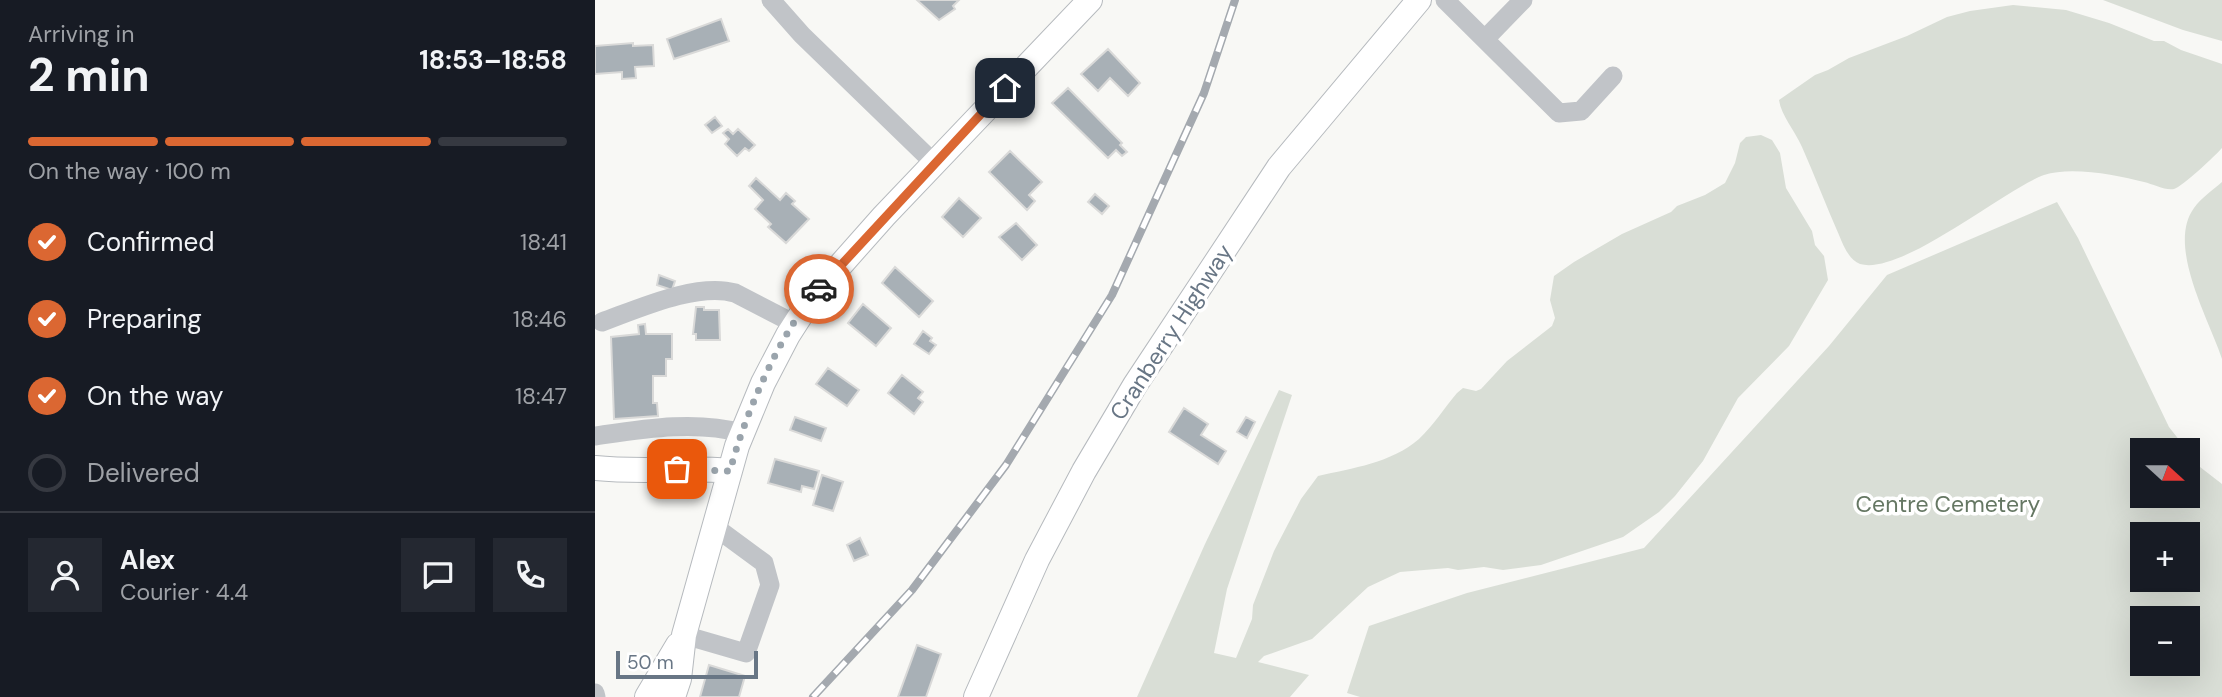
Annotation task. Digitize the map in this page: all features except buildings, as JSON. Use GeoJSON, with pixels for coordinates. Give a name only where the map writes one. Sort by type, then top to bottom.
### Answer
{"type":"FeatureCollection","features":[{"type":"Feature","properties":{"kind":"main road"},"geometry":{"type":"LineString","coordinates":[[673,697],[679,679],[684,635],[742,433],[763,383],[795,324],[813,296],[934,163],[1090,0]]}},
{"type":"Feature","properties":{"kind":"main road","name":"Cranberry Highway"},"geometry":{"type":"LineString","coordinates":[[976,697],[1042,550],[1084,471],[1135,385],[1279,167],[1419,0]]}},
{"type":"Feature","properties":{"kind":"main road"},"geometry":{"type":"LineString","coordinates":[[595,468],[698,468],[730,471]]}},
{"type":"Feature","properties":{"kind":"main road"},"geometry":{"type":"LineString","coordinates":[[647,697],[684,635]]}},
{"type":"Feature","properties":{"kind":"street"},"geometry":{"type":"LineString","coordinates":[[771,0],[802,35],[934,163]]}},
{"type":"Feature","properties":{"kind":"street"},"geometry":{"type":"LineString","coordinates":[[1445,0],[1559,113],[1581,111],[1613,76]]}},
{"type":"Feature","properties":{"kind":"street"},"geometry":{"type":"LineString","coordinates":[[1485,39],[1523,0]]}},
{"type":"Feature","properties":{"kind":"street"},"geometry":{"type":"LineString","coordinates":[[597,327],[674,296],[725,290],[795,324]]}},
{"type":"Feature","properties":{"kind":"street"},"geometry":{"type":"LineString","coordinates":[[595,436],[704,426],[742,433]]}},
{"type":"Feature","properties":{"kind":"street"},"geometry":{"type":"LineString","coordinates":[[684,635],[746,653],[770,585],[764,563],[715,527]]}},
{"type":"Feature","properties":{"kind":"green space"},"geometry":{"type":"Polygon","coordinates":[[[2103,0],[2222,0],[2222,41],[2183,30],[2103,0]]]}},
{"type":"Feature","properties":{"kind":"green space"},"geometry":{"type":"Polygon","coordinates":[[[2013,5],[2066,10],[2154,41],[2164,41],[2222,64],[2222,148],[2174,189],[2094,172],[2067,171],[2044,175],[1952,230],[1900,257],[1878,264],[1856,262],[1842,243],[1779,100],[1815,75],[1849,58],[1947,17],[2013,5]]]}},
{"type":"Feature","properties":{"kind":"green space"},"geometry":{"type":"Polygon","coordinates":[[[1761,135],[1772,140],[1780,153],[1786,188],[1812,231],[1815,245],[1824,256],[1828,280],[1789,346],[1738,398],[1703,461],[1659,512],[1623,537],[1541,565],[1503,570],[1484,567],[1400,572],[1368,587],[1312,639],[1264,656],[1258,662],[1309,675],[1290,697],[1137,697],[1205,544],[1279,390],[1292,395],[1227,589],[1214,653],[1236,658],[1274,551],[1301,499],[1318,476],[1384,459],[1419,439],[1457,393],[1463,388],[1476,391],[1481,389],[1507,361],[1552,326],[1555,318],[1550,300],[1554,276],[1622,234],[1725,183],[1735,163],[1740,143],[1746,137],[1761,135]]]}},
{"type":"Feature","properties":{"kind":"green space"},"geometry":{"type":"Polygon","coordinates":[[[2222,182],[2222,359],[2193,284],[2185,242],[2187,224],[2194,208],[2222,182]]]}},
{"type":"Feature","properties":{"kind":"green space","name":"Centre Cemetery"},"geometry":{"type":"Polygon","coordinates":[[[2057,202],[2078,238],[2169,427],[2178,438],[2130,438],[2130,508],[2200,508],[2200,467],[2222,484],[2222,697],[1360,697],[1347,693],[1369,626],[1467,593],[1644,548],[1829,346],[1887,275],[2057,202]]]}},
{"type":"Feature","properties":{"kind":"railway"},"geometry":{"type":"LineString","coordinates":[[813,697],[912,590],[1006,465],[1112,295],[1204,93],[1235,0]]}},
{"type":"Feature","properties":{"kind":"way so far"},"geometry":{"type":"LineString","coordinates":[[677,469],[730,471],[737,446],[763,383],[788,335],[819,289]]}},
{"type":"Feature","properties":{"kind":"route"},"geometry":{"type":"LineString","coordinates":[[819,289],[1005,88]]}}]}
